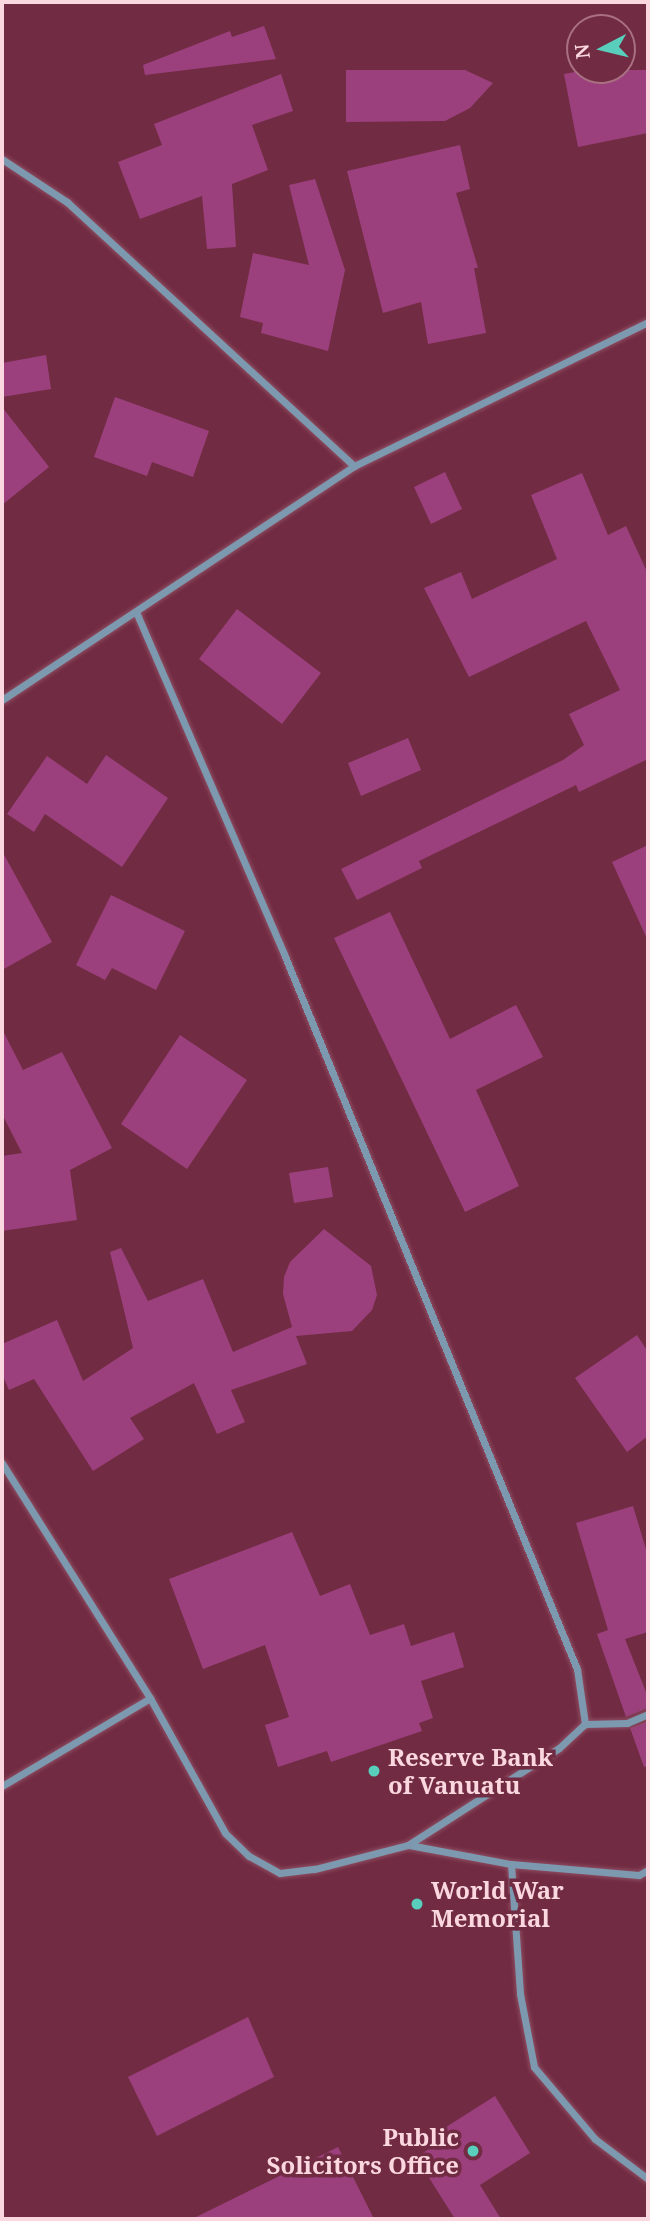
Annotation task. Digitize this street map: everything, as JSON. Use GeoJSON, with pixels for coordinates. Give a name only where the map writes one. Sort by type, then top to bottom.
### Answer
{"type":"FeatureCollection","features":[{"type":"Feature","properties":{"kind":"street"},"geometry":{"type":"LineString","coordinates":[[2,159],[67,202],[354,466]]}},
{"type":"Feature","properties":{"kind":"street"},"geometry":{"type":"LineString","coordinates":[[2,700],[137,614],[354,466],[648,322]]}},
{"type":"Feature","properties":{"kind":"street"},"geometry":{"type":"LineString","coordinates":[[137,614],[284,954],[572,1656],[585,1724]]}},
{"type":"Feature","properties":{"kind":"street"},"geometry":{"type":"LineString","coordinates":[[2,1463],[150,1698],[225,1833],[249,1856],[280,1873],[316,1869],[408,1844],[559,1748],[585,1724],[626,1723],[648,1714]]}},
{"type":"Feature","properties":{"kind":"street"},"geometry":{"type":"LineString","coordinates":[[2,1786],[150,1698]]}},
{"type":"Feature","properties":{"kind":"street"},"geometry":{"type":"LineString","coordinates":[[408,1844],[510,1864],[639,1875],[648,1870]]}},
{"type":"Feature","properties":{"kind":"street"},"geometry":{"type":"LineString","coordinates":[[510,1864],[520,1994],[534,2067],[595,2139],[648,2179]]}},
{"type":"Feature","properties":{"kind":"building"},"geometry":{"type":"Polygon","coordinates":[[[264,26],[276,59],[145,75],[143,65],[230,31],[232,37],[264,26]]]}},
{"type":"Feature","properties":{"kind":"building"},"geometry":{"type":"Polygon","coordinates":[[[346,70],[465,70],[493,83],[470,108],[445,121],[346,122],[346,70]]]}},
{"type":"Feature","properties":{"kind":"building"},"geometry":{"type":"Polygon","coordinates":[[[636,70],[648,70],[648,133],[578,147],[564,74],[566,84],[636,84],[636,70]]]}},
{"type":"Feature","properties":{"kind":"building"},"geometry":{"type":"Polygon","coordinates":[[[281,74],[293,111],[252,125],[268,170],[232,184],[236,247],[207,249],[202,196],[140,219],[118,162],[162,145],[154,124],[281,74]]]}},
{"type":"Feature","properties":{"kind":"building"},"geometry":{"type":"Polygon","coordinates":[[[460,145],[470,189],[456,193],[478,268],[474,268],[486,333],[428,344],[421,302],[383,313],[347,171],[460,145]]]}},
{"type":"Feature","properties":{"kind":"building"},"geometry":{"type":"Polygon","coordinates":[[[315,179],[345,270],[328,351],[261,333],[263,323],[240,317],[253,253],[309,265],[289,185],[315,179]]]}},
{"type":"Feature","properties":{"kind":"building"},"geometry":{"type":"Polygon","coordinates":[[[46,355],[51,389],[2,397],[2,363],[46,355]]]}},
{"type":"Feature","properties":{"kind":"building"},"geometry":{"type":"Polygon","coordinates":[[[115,397],[209,431],[193,477],[152,462],[147,476],[94,457],[115,397]]]}},
{"type":"Feature","properties":{"kind":"building"},"geometry":{"type":"Polygon","coordinates":[[[2,407],[49,467],[2,505],[2,407]]]}},
{"type":"Feature","properties":{"kind":"building"},"geometry":{"type":"Polygon","coordinates":[[[445,472],[462,509],[431,524],[414,487],[445,472]]]}},
{"type":"Feature","properties":{"kind":"building"},"geometry":{"type":"Polygon","coordinates":[[[582,473],[608,535],[626,526],[648,574],[648,759],[579,792],[576,785],[419,861],[422,868],[357,900],[341,869],[563,760],[584,745],[569,714],[620,690],[586,621],[469,677],[424,588],[461,572],[472,599],[557,559],[531,495],[582,473]]]}},
{"type":"Feature","properties":{"kind":"building"},"geometry":{"type":"Polygon","coordinates":[[[237,609],[321,673],[282,724],[199,659],[237,609]]]}},
{"type":"Feature","properties":{"kind":"building"},"geometry":{"type":"Polygon","coordinates":[[[408,738],[421,770],[361,796],[348,763],[408,738]]]}},
{"type":"Feature","properties":{"kind":"building"},"geometry":{"type":"Polygon","coordinates":[[[106,755],[168,798],[122,867],[45,814],[34,832],[7,814],[47,756],[87,784],[106,755]]]}},
{"type":"Feature","properties":{"kind":"building"},"geometry":{"type":"Polygon","coordinates":[[[648,845],[648,941],[612,862],[648,845]]]}},
{"type":"Feature","properties":{"kind":"building"},"geometry":{"type":"Polygon","coordinates":[[[2,851],[52,942],[2,970],[2,851]]]}},
{"type":"Feature","properties":{"kind":"building"},"geometry":{"type":"Polygon","coordinates":[[[111,895],[185,931],[156,990],[112,968],[105,980],[76,965],[111,895]]]}},
{"type":"Feature","properties":{"kind":"building"},"geometry":{"type":"Polygon","coordinates":[[[390,912],[450,1039],[516,1005],[543,1057],[476,1090],[519,1186],[465,1212],[334,938],[390,912]]]}},
{"type":"Feature","properties":{"kind":"building"},"geometry":{"type":"Polygon","coordinates":[[[2,1029],[23,1070],[62,1052],[112,1148],[70,1170],[77,1220],[2,1231],[2,1156],[22,1153],[2,1114],[2,1029]]]}},
{"type":"Feature","properties":{"kind":"building"},"geometry":{"type":"Polygon","coordinates":[[[180,1035],[247,1080],[187,1169],[121,1124],[180,1035]]]}},
{"type":"Feature","properties":{"kind":"building"},"geometry":{"type":"Polygon","coordinates":[[[328,1167],[333,1197],[294,1203],[289,1173],[328,1167]]]}},
{"type":"Feature","properties":{"kind":"building"},"geometry":{"type":"Polygon","coordinates":[[[324,1229],[371,1266],[377,1295],[372,1310],[352,1331],[296,1336],[307,1364],[231,1390],[245,1422],[217,1434],[194,1383],[130,1418],[144,1439],[93,1471],[34,1379],[9,1390],[2,1374],[2,1344],[57,1320],[83,1381],[133,1348],[110,1252],[121,1248],[148,1301],[203,1279],[233,1352],[292,1327],[283,1294],[284,1277],[290,1262],[324,1229]]]}},
{"type":"Feature","properties":{"kind":"building"},"geometry":{"type":"Polygon","coordinates":[[[637,1335],[648,1352],[648,1436],[627,1452],[575,1378],[637,1335]]]}},
{"type":"Feature","properties":{"kind":"building"},"geometry":{"type":"Polygon","coordinates":[[[633,1506],[648,1556],[648,1632],[625,1639],[648,1697],[648,1708],[626,1717],[597,1634],[608,1630],[576,1523],[633,1506]]]}},
{"type":"Feature","properties":{"kind":"building"},"geometry":{"type":"Polygon","coordinates":[[[292,1532],[320,1596],[350,1584],[370,1635],[404,1624],[411,1646],[454,1632],[464,1667],[421,1681],[433,1718],[419,1723],[422,1731],[331,1762],[327,1751],[278,1767],[265,1725],[289,1717],[265,1645],[203,1669],[169,1579],[292,1532]]]}},
{"type":"Feature","properties":{"kind":"building"},"geometry":{"type":"Polygon","coordinates":[[[648,1721],[648,1766],[644,1767],[630,1728],[648,1721]]]}},
{"type":"Feature","properties":{"kind":"building"},"geometry":{"type":"Polygon","coordinates":[[[248,2017],[274,2077],[157,2136],[128,2077],[248,2017]]]}},
{"type":"Feature","properties":{"kind":"building"},"geometry":{"type":"Polygon","coordinates":[[[495,2096],[530,2153],[480,2185],[501,2219],[455,2219],[416,2157],[449,2137],[443,2129],[495,2096]]]}},
{"type":"Feature","properties":{"kind":"building"},"geometry":{"type":"Polygon","coordinates":[[[338,2147],[374,2219],[192,2219],[338,2147]]]}},
{"type":"Feature","properties":{"kind":"place","name":"Reserve Bank of Vanuatu"},"geometry":{"type":"Point","coordinates":[374,1771]}},
{"type":"Feature","properties":{"kind":"place","name":"World War Memorial"},"geometry":{"type":"Point","coordinates":[417,1904]}},
{"type":"Feature","properties":{"kind":"place","name":"Public Solicitors Office"},"geometry":{"type":"Point","coordinates":[473,2151]}}]}
